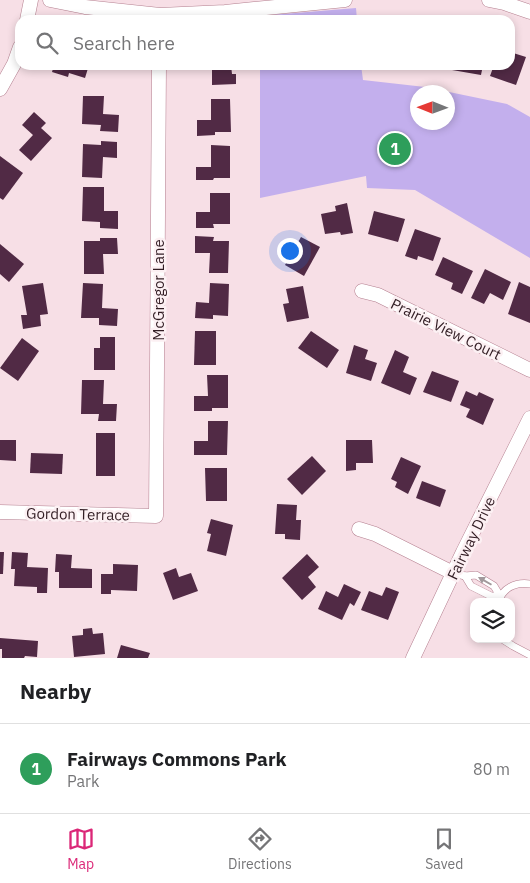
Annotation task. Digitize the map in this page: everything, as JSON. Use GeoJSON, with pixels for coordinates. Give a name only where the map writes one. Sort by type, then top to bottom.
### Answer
{"type":"FeatureCollection","features":[{"type":"Feature","properties":{"kind":"street"},"geometry":{"type":"LineString","coordinates":[[28,15],[31,0]]}},
{"type":"Feature","properties":{"kind":"street"},"geometry":{"type":"LineString","coordinates":[[50,0],[145,15]]}},
{"type":"Feature","properties":{"kind":"street"},"geometry":{"type":"LineString","coordinates":[[186,15],[345,0]]}},
{"type":"Feature","properties":{"kind":"street"},"geometry":{"type":"LineString","coordinates":[[489,0],[530,12]]}},
{"type":"Feature","properties":{"kind":"street"},"geometry":{"type":"LineString","coordinates":[[0,90],[15,61]]}},
{"type":"Feature","properties":{"kind":"street","name":"McGregor Lane"},"geometry":{"type":"LineString","coordinates":[[156,516],[159,70]]}},
{"type":"Feature","properties":{"kind":"street","name":"Prairie View Court"},"geometry":{"type":"LineString","coordinates":[[362,291],[378,295],[530,370]]}},
{"type":"Feature","properties":{"kind":"street","name":"Fairway Drive"},"geometry":{"type":"LineString","coordinates":[[413,658],[459,574],[530,418]]}},
{"type":"Feature","properties":{"kind":"street","name":"Gordon Terrace"},"geometry":{"type":"LineString","coordinates":[[0,512],[156,516]]}},
{"type":"Feature","properties":{"kind":"street"},"geometry":{"type":"LineString","coordinates":[[359,529],[375,534],[459,574]]}},
{"type":"Feature","properties":{"kind":"lane"},"geometry":{"type":"LineString","coordinates":[[459,574],[472,586],[496,598]]}},
{"type":"Feature","properties":{"kind":"lane"},"geometry":{"type":"LineString","coordinates":[[459,574],[476,575],[494,586],[499,598]]}},
{"type":"Feature","properties":{"kind":"lane"},"geometry":{"type":"LineString","coordinates":[[500,598],[508,588],[516,584],[530,584]]}},
{"type":"Feature","properties":{"kind":"lane"},"geometry":{"type":"LineString","coordinates":[[508,643],[530,655]]}},
{"type":"Feature","properties":{"kind":"shaded area"},"geometry":{"type":"Polygon","coordinates":[[[356,8],[357,15],[271,15],[356,8]]]}},
{"type":"Feature","properties":{"kind":"shaded area"},"geometry":{"type":"Polygon","coordinates":[[[260,70],[362,70],[363,80],[410,85],[410,130],[455,130],[455,93],[507,104],[530,117],[530,258],[415,190],[367,188],[366,176],[260,198],[260,70]]]}},
{"type":"Feature","properties":{"kind":"building"},"geometry":{"type":"Polygon","coordinates":[[[515,54],[526,57],[516,85],[490,76],[492,70],[515,70],[515,54]]]}},
{"type":"Feature","properties":{"kind":"building"},"geometry":{"type":"Polygon","coordinates":[[[53,70],[87,70],[85,78],[69,73],[68,77],[52,72],[53,70]]]}},
{"type":"Feature","properties":{"kind":"building"},"geometry":{"type":"Polygon","coordinates":[[[212,70],[232,70],[232,74],[236,74],[236,84],[212,85],[212,70]]]}},
{"type":"Feature","properties":{"kind":"building"},"geometry":{"type":"Polygon","coordinates":[[[452,70],[482,70],[481,75],[452,70]]]}},
{"type":"Feature","properties":{"kind":"building"},"geometry":{"type":"Polygon","coordinates":[[[83,96],[104,96],[103,114],[119,115],[118,132],[100,131],[101,125],[82,124],[83,96]]]}},
{"type":"Feature","properties":{"kind":"building"},"geometry":{"type":"Polygon","coordinates":[[[211,99],[230,99],[231,132],[215,132],[215,135],[197,136],[197,120],[211,120],[211,99]]]}},
{"type":"Feature","properties":{"kind":"building"},"geometry":{"type":"Polygon","coordinates":[[[34,112],[46,123],[41,128],[52,138],[31,161],[19,150],[33,135],[22,125],[34,112]]]}},
{"type":"Feature","properties":{"kind":"building"},"geometry":{"type":"Polygon","coordinates":[[[101,141],[117,142],[117,158],[103,157],[102,178],[82,177],[83,144],[101,145],[101,141]]]}},
{"type":"Feature","properties":{"kind":"building"},"geometry":{"type":"Polygon","coordinates":[[[211,145],[230,146],[230,178],[196,180],[196,167],[211,167],[211,145]]]}},
{"type":"Feature","properties":{"kind":"building"},"geometry":{"type":"Polygon","coordinates":[[[0,156],[23,173],[3,200],[0,198],[0,156]]]}},
{"type":"Feature","properties":{"kind":"building"},"geometry":{"type":"Polygon","coordinates":[[[83,187],[104,187],[104,211],[118,211],[118,229],[100,228],[100,222],[82,221],[83,187]]]}},
{"type":"Feature","properties":{"kind":"building"},"geometry":{"type":"Polygon","coordinates":[[[210,193],[230,193],[230,224],[213,224],[214,228],[196,228],[196,212],[210,212],[210,193]]]}},
{"type":"Feature","properties":{"kind":"building"},"geometry":{"type":"Polygon","coordinates":[[[347,203],[353,233],[341,235],[340,232],[325,234],[321,214],[336,211],[335,206],[347,203]]]}},
{"type":"Feature","properties":{"kind":"building"},"geometry":{"type":"Polygon","coordinates":[[[374,211],[405,219],[398,242],[368,234],[374,211]]]}},
{"type":"Feature","properties":{"kind":"building"},"geometry":{"type":"Polygon","coordinates":[[[415,229],[441,238],[433,261],[418,256],[417,260],[405,256],[415,229]]]}},
{"type":"Feature","properties":{"kind":"building"},"geometry":{"type":"Polygon","coordinates":[[[195,236],[214,237],[213,241],[229,241],[228,273],[209,273],[210,253],[195,253],[195,236]]]}},
{"type":"Feature","properties":{"kind":"building"},"geometry":{"type":"Polygon","coordinates":[[[301,237],[320,247],[304,276],[285,265],[301,237]]]}},
{"type":"Feature","properties":{"kind":"building"},"geometry":{"type":"Polygon","coordinates":[[[100,238],[117,238],[118,254],[103,254],[104,274],[84,274],[84,241],[100,241],[100,238]]]}},
{"type":"Feature","properties":{"kind":"building"},"geometry":{"type":"Polygon","coordinates":[[[0,244],[24,264],[9,282],[0,274],[0,244]]]}},
{"type":"Feature","properties":{"kind":"building"},"geometry":{"type":"Polygon","coordinates":[[[443,257],[473,271],[462,294],[451,289],[453,283],[435,275],[443,257]]]}},
{"type":"Feature","properties":{"kind":"building"},"geometry":{"type":"Polygon","coordinates":[[[485,269],[511,282],[503,300],[490,293],[484,304],[471,298],[485,269]]]}},
{"type":"Feature","properties":{"kind":"building"},"geometry":{"type":"Polygon","coordinates":[[[519,282],[530,287],[530,323],[508,314],[519,282]]]}},
{"type":"Feature","properties":{"kind":"building"},"geometry":{"type":"Polygon","coordinates":[[[43,283],[48,314],[40,315],[41,326],[23,329],[21,315],[27,315],[22,286],[43,283]]]}},
{"type":"Feature","properties":{"kind":"building"},"geometry":{"type":"Polygon","coordinates":[[[83,283],[103,284],[102,308],[118,309],[117,326],[99,325],[99,318],[81,318],[83,283]]]}},
{"type":"Feature","properties":{"kind":"building"},"geometry":{"type":"Polygon","coordinates":[[[210,283],[229,284],[228,316],[213,315],[213,319],[195,318],[196,302],[209,303],[210,283]]]}},
{"type":"Feature","properties":{"kind":"building"},"geometry":{"type":"Polygon","coordinates":[[[303,286],[309,318],[287,322],[283,304],[289,303],[286,289],[303,286]]]}},
{"type":"Feature","properties":{"kind":"building"},"geometry":{"type":"Polygon","coordinates":[[[195,331],[216,331],[216,365],[194,365],[195,331]]]}},
{"type":"Feature","properties":{"kind":"building"},"geometry":{"type":"Polygon","coordinates":[[[311,331],[339,350],[327,368],[298,348],[311,331]]]}},
{"type":"Feature","properties":{"kind":"building"},"geometry":{"type":"Polygon","coordinates":[[[100,337],[115,337],[115,370],[94,370],[94,348],[100,348],[100,337]]]}},
{"type":"Feature","properties":{"kind":"building"},"geometry":{"type":"Polygon","coordinates":[[[22,338],[39,351],[18,381],[0,368],[22,338]]]}},
{"type":"Feature","properties":{"kind":"building"},"geometry":{"type":"Polygon","coordinates":[[[354,345],[368,350],[365,359],[377,363],[371,381],[346,373],[354,345]]]}},
{"type":"Feature","properties":{"kind":"building"},"geometry":{"type":"Polygon","coordinates":[[[395,350],[409,357],[403,372],[417,378],[410,395],[381,383],[395,350]]]}},
{"type":"Feature","properties":{"kind":"building"},"geometry":{"type":"Polygon","coordinates":[[[432,371],[459,381],[451,402],[423,392],[432,371]]]}},
{"type":"Feature","properties":{"kind":"building"},"geometry":{"type":"Polygon","coordinates":[[[207,375],[228,375],[228,408],[212,408],[212,411],[194,411],[194,396],[208,396],[207,375]]]}},
{"type":"Feature","properties":{"kind":"building"},"geometry":{"type":"Polygon","coordinates":[[[82,380],[104,380],[103,404],[117,404],[116,421],[98,421],[99,414],[81,414],[82,380]]]}},
{"type":"Feature","properties":{"kind":"building"},"geometry":{"type":"Polygon","coordinates":[[[466,391],[477,396],[479,392],[494,399],[483,425],[466,417],[470,409],[460,405],[466,391]]]}},
{"type":"Feature","properties":{"kind":"building"},"geometry":{"type":"Polygon","coordinates":[[[208,421],[228,421],[227,455],[194,455],[194,441],[208,441],[208,421]]]}},
{"type":"Feature","properties":{"kind":"building"},"geometry":{"type":"Polygon","coordinates":[[[96,433],[115,433],[115,476],[96,476],[96,433]]]}},
{"type":"Feature","properties":{"kind":"building"},"geometry":{"type":"Polygon","coordinates":[[[0,440],[16,440],[16,461],[0,460],[0,440]]]}},
{"type":"Feature","properties":{"kind":"building"},"geometry":{"type":"Polygon","coordinates":[[[346,440],[372,440],[373,463],[356,463],[356,470],[346,471],[346,440]]]}},
{"type":"Feature","properties":{"kind":"building"},"geometry":{"type":"Polygon","coordinates":[[[31,453],[63,454],[62,474],[30,473],[31,453]]]}},
{"type":"Feature","properties":{"kind":"building"},"geometry":{"type":"Polygon","coordinates":[[[312,456],[326,471],[302,495],[287,479],[312,456]]]}},
{"type":"Feature","properties":{"kind":"building"},"geometry":{"type":"Polygon","coordinates":[[[401,457],[421,466],[408,494],[395,487],[397,482],[391,479],[401,457]]]}},
{"type":"Feature","properties":{"kind":"building"},"geometry":{"type":"Polygon","coordinates":[[[205,468],[227,468],[227,501],[206,501],[205,468]]]}},
{"type":"Feature","properties":{"kind":"building"},"geometry":{"type":"Polygon","coordinates":[[[422,481],[446,490],[440,507],[416,498],[422,481]]]}},
{"type":"Feature","properties":{"kind":"building"},"geometry":{"type":"Polygon","coordinates":[[[277,504],[297,505],[296,520],[301,520],[300,540],[285,539],[285,534],[275,534],[277,504]]]}},
{"type":"Feature","properties":{"kind":"building"},"geometry":{"type":"Polygon","coordinates":[[[211,519],[233,525],[226,556],[207,551],[211,534],[207,533],[211,519]]]}},
{"type":"Feature","properties":{"kind":"building"},"geometry":{"type":"Polygon","coordinates":[[[0,552],[4,552],[3,574],[0,574],[0,552]]]}},
{"type":"Feature","properties":{"kind":"building"},"geometry":{"type":"Polygon","coordinates":[[[12,552],[28,553],[27,567],[48,568],[47,593],[37,593],[37,587],[14,586],[15,569],[11,569],[12,552]]]}},
{"type":"Feature","properties":{"kind":"building"},"geometry":{"type":"Polygon","coordinates":[[[56,554],[72,555],[71,568],[92,569],[92,588],[59,588],[59,572],[55,572],[56,554]]]}},
{"type":"Feature","properties":{"kind":"building"},"geometry":{"type":"Polygon","coordinates":[[[307,554],[319,567],[308,577],[316,587],[302,600],[282,578],[307,554]]]}},
{"type":"Feature","properties":{"kind":"building"},"geometry":{"type":"Polygon","coordinates":[[[113,564],[138,565],[137,591],[111,590],[111,594],[101,594],[101,574],[113,574],[113,564]]]}},
{"type":"Feature","properties":{"kind":"building"},"geometry":{"type":"Polygon","coordinates":[[[176,568],[179,577],[191,573],[198,591],[173,600],[163,573],[176,568]]]}},
{"type":"Feature","properties":{"kind":"building"},"geometry":{"type":"Polygon","coordinates":[[[344,584],[361,592],[354,606],[350,603],[342,620],[318,609],[326,591],[338,597],[344,584]]]}},
{"type":"Feature","properties":{"kind":"building"},"geometry":{"type":"Polygon","coordinates":[[[386,587],[399,592],[388,620],[361,610],[369,591],[382,596],[386,587]]]}},
{"type":"Feature","properties":{"kind":"building"},"geometry":{"type":"Polygon","coordinates":[[[92,628],[93,634],[103,633],[105,654],[74,657],[72,636],[83,635],[83,629],[92,628]]]}},
{"type":"Feature","properties":{"kind":"building"},"geometry":{"type":"Polygon","coordinates":[[[0,638],[38,641],[37,657],[2,658],[0,638]]]}},
{"type":"Feature","properties":{"kind":"building"},"geometry":{"type":"Polygon","coordinates":[[[121,645],[150,653],[148,658],[117,658],[121,645]]]}},
{"type":"Feature","properties":{"kind":"place","name":"Fairways Commons Park"},"geometry":{"type":"Point","coordinates":[395,149]}}]}
